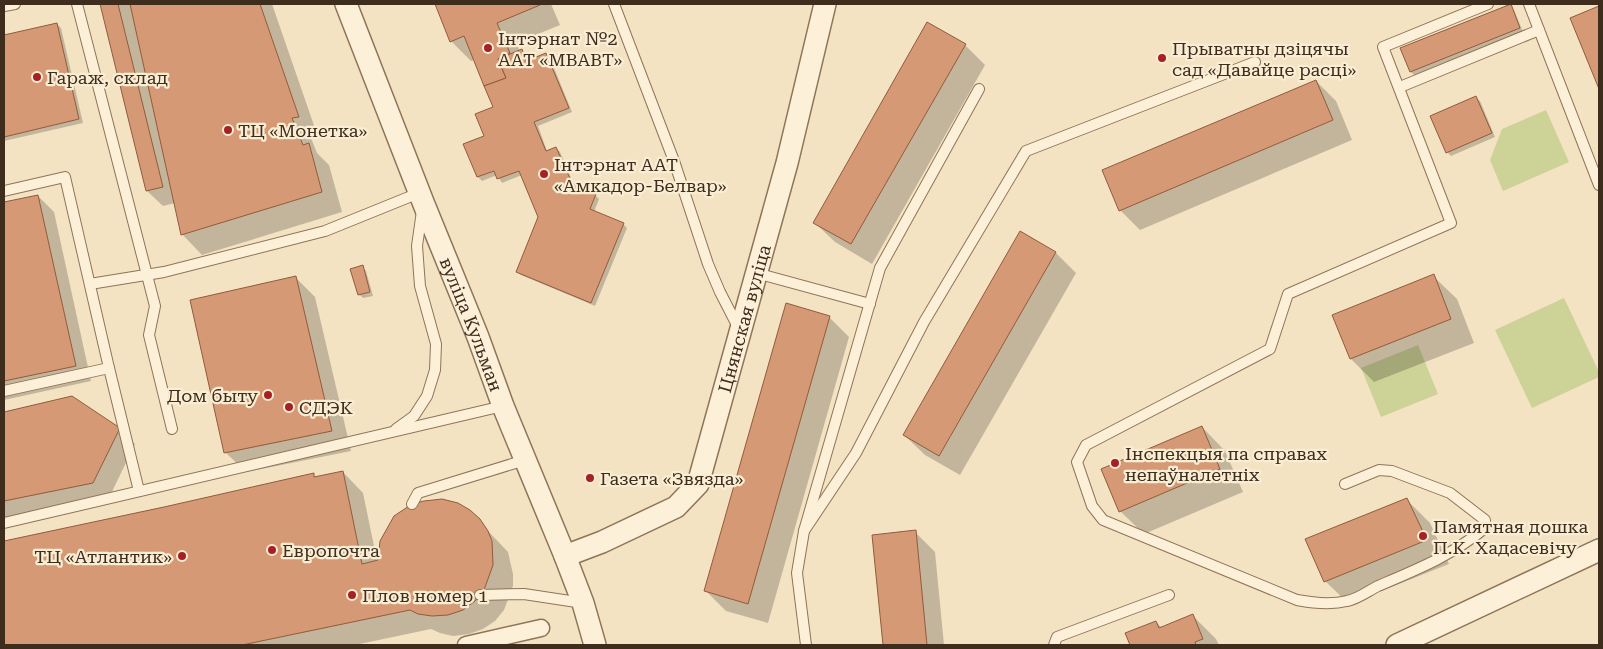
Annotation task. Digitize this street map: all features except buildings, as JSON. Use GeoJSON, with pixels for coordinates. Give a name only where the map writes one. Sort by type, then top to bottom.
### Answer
{"type":"FeatureCollection","features":[{"type":"Feature","properties":{"kind":"street","name":"вуліца Кульман"},"geometry":{"type":"LineString","coordinates":[[346,4],[478,337],[503,406],[565,556],[583,604],[595,645]]}},
{"type":"Feature","properties":{"kind":"street","name":"Цнянская вуліца"},"geometry":{"type":"LineString","coordinates":[[565,556],[602,542],[676,507],[698,484],[787,163],[825,4]]}},
{"type":"Feature","properties":{"kind":"street"},"geometry":{"type":"LineString","coordinates":[[1397,645],[1599,550]]}},
{"type":"Feature","properties":{"kind":"street"},"geometry":{"type":"LineString","coordinates":[[466,645],[541,628]]}},
{"type":"Feature","properties":{"kind":"lane"},"geometry":{"type":"LineString","coordinates":[[4,6],[14,4]]}},
{"type":"Feature","properties":{"kind":"lane"},"geometry":{"type":"LineString","coordinates":[[77,4],[155,306],[149,335],[172,430]]}},
{"type":"Feature","properties":{"kind":"lane"},"geometry":{"type":"LineString","coordinates":[[614,4],[674,162],[708,264],[740,330]]}},
{"type":"Feature","properties":{"kind":"lane"},"geometry":{"type":"LineString","coordinates":[[1345,484],[1379,470],[1392,471],[1450,494],[1485,520],[1485,528],[1465,545],[1419,570],[1376,587],[1349,601],[1315,603],[1298,600],[1104,520],[1092,506],[1077,462],[1086,445],[1270,349],[1288,294],[1451,223],[1384,47],[1488,4]]}},
{"type":"Feature","properties":{"kind":"lane"},"geometry":{"type":"LineString","coordinates":[[1529,4],[1599,185]]}},
{"type":"Feature","properties":{"kind":"lane"},"geometry":{"type":"LineString","coordinates":[[1400,88],[1539,30]]}},
{"type":"Feature","properties":{"kind":"lane"},"geometry":{"type":"LineString","coordinates":[[804,531],[856,453],[924,322],[1026,151],[1255,62]]}},
{"type":"Feature","properties":{"kind":"lane"},"geometry":{"type":"LineString","coordinates":[[806,645],[797,573],[804,531],[880,268],[979,89]]}},
{"type":"Feature","properties":{"kind":"lane"},"geometry":{"type":"LineString","coordinates":[[4,190],[65,177],[139,491]]}},
{"type":"Feature","properties":{"kind":"lane"},"geometry":{"type":"LineString","coordinates":[[90,284],[164,272],[325,231],[421,197],[417,246],[420,286],[436,344],[435,370],[427,396],[414,416],[391,432]]}},
{"type":"Feature","properties":{"kind":"lane"},"geometry":{"type":"LineString","coordinates":[[756,273],[870,304]]}},
{"type":"Feature","properties":{"kind":"lane"},"geometry":{"type":"LineString","coordinates":[[4,392],[109,368]]}},
{"type":"Feature","properties":{"kind":"lane"},"geometry":{"type":"LineString","coordinates":[[4,523],[503,406]]}},
{"type":"Feature","properties":{"kind":"lane"},"geometry":{"type":"LineString","coordinates":[[412,504],[418,494],[526,460]]}},
{"type":"Feature","properties":{"kind":"lane"},"geometry":{"type":"LineString","coordinates":[[480,595],[524,594],[583,604]]}},
{"type":"Feature","properties":{"kind":"lane"},"geometry":{"type":"LineString","coordinates":[[1054,645],[1057,637],[1169,595]]}},
{"type":"Feature","properties":{"kind":"green space"},"geometry":{"type":"Polygon","coordinates":[[[1546,110],[1569,162],[1503,191],[1490,160],[1502,129],[1546,110]]]}},
{"type":"Feature","properties":{"kind":"green space"},"geometry":{"type":"Polygon","coordinates":[[[1564,298],[1599,372],[1599,377],[1532,408],[1495,330],[1564,298]]]}},
{"type":"Feature","properties":{"kind":"green space"},"geometry":{"type":"Polygon","coordinates":[[[1418,345],[1438,394],[1381,417],[1361,368],[1418,345]]]}},
{"type":"Feature","properties":{"kind":"place","name":"Інтэрнат №2 ААТ «МВАВТ»"},"geometry":{"type":"Point","coordinates":[488,48]}},
{"type":"Feature","properties":{"kind":"place","name":"Прыватны дзіцячы сад «Давайце расці»"},"geometry":{"type":"Point","coordinates":[1162,58]}},
{"type":"Feature","properties":{"kind":"place","name":"Гараж, склад"},"geometry":{"type":"Point","coordinates":[37,77]}},
{"type":"Feature","properties":{"kind":"place","name":"ТЦ «Монетка»"},"geometry":{"type":"Point","coordinates":[228,130]}},
{"type":"Feature","properties":{"kind":"place","name":"Інтэрнат ААТ «Амкадор-Белвар»"},"geometry":{"type":"Point","coordinates":[544,174]}},
{"type":"Feature","properties":{"kind":"place","name":"Дом быту"},"geometry":{"type":"Point","coordinates":[268,395]}},
{"type":"Feature","properties":{"kind":"place","name":"СДЭК"},"geometry":{"type":"Point","coordinates":[289,407]}},
{"type":"Feature","properties":{"kind":"place","name":"Інспекцыя па справах непаўналетніх"},"geometry":{"type":"Point","coordinates":[1115,463]}},
{"type":"Feature","properties":{"kind":"place","name":"Газета «Звязда»"},"geometry":{"type":"Point","coordinates":[590,478]}},
{"type":"Feature","properties":{"kind":"place","name":"Памятная дошка П.К. Хадасевічу"},"geometry":{"type":"Point","coordinates":[1423,536]}},
{"type":"Feature","properties":{"kind":"place","name":"Европочта"},"geometry":{"type":"Point","coordinates":[272,550]}},
{"type":"Feature","properties":{"kind":"place","name":"ТЦ «Атлантик»"},"geometry":{"type":"Point","coordinates":[182,556]}},
{"type":"Feature","properties":{"kind":"place","name":"Плов номер 1"},"geometry":{"type":"Point","coordinates":[352,595]}}]}
